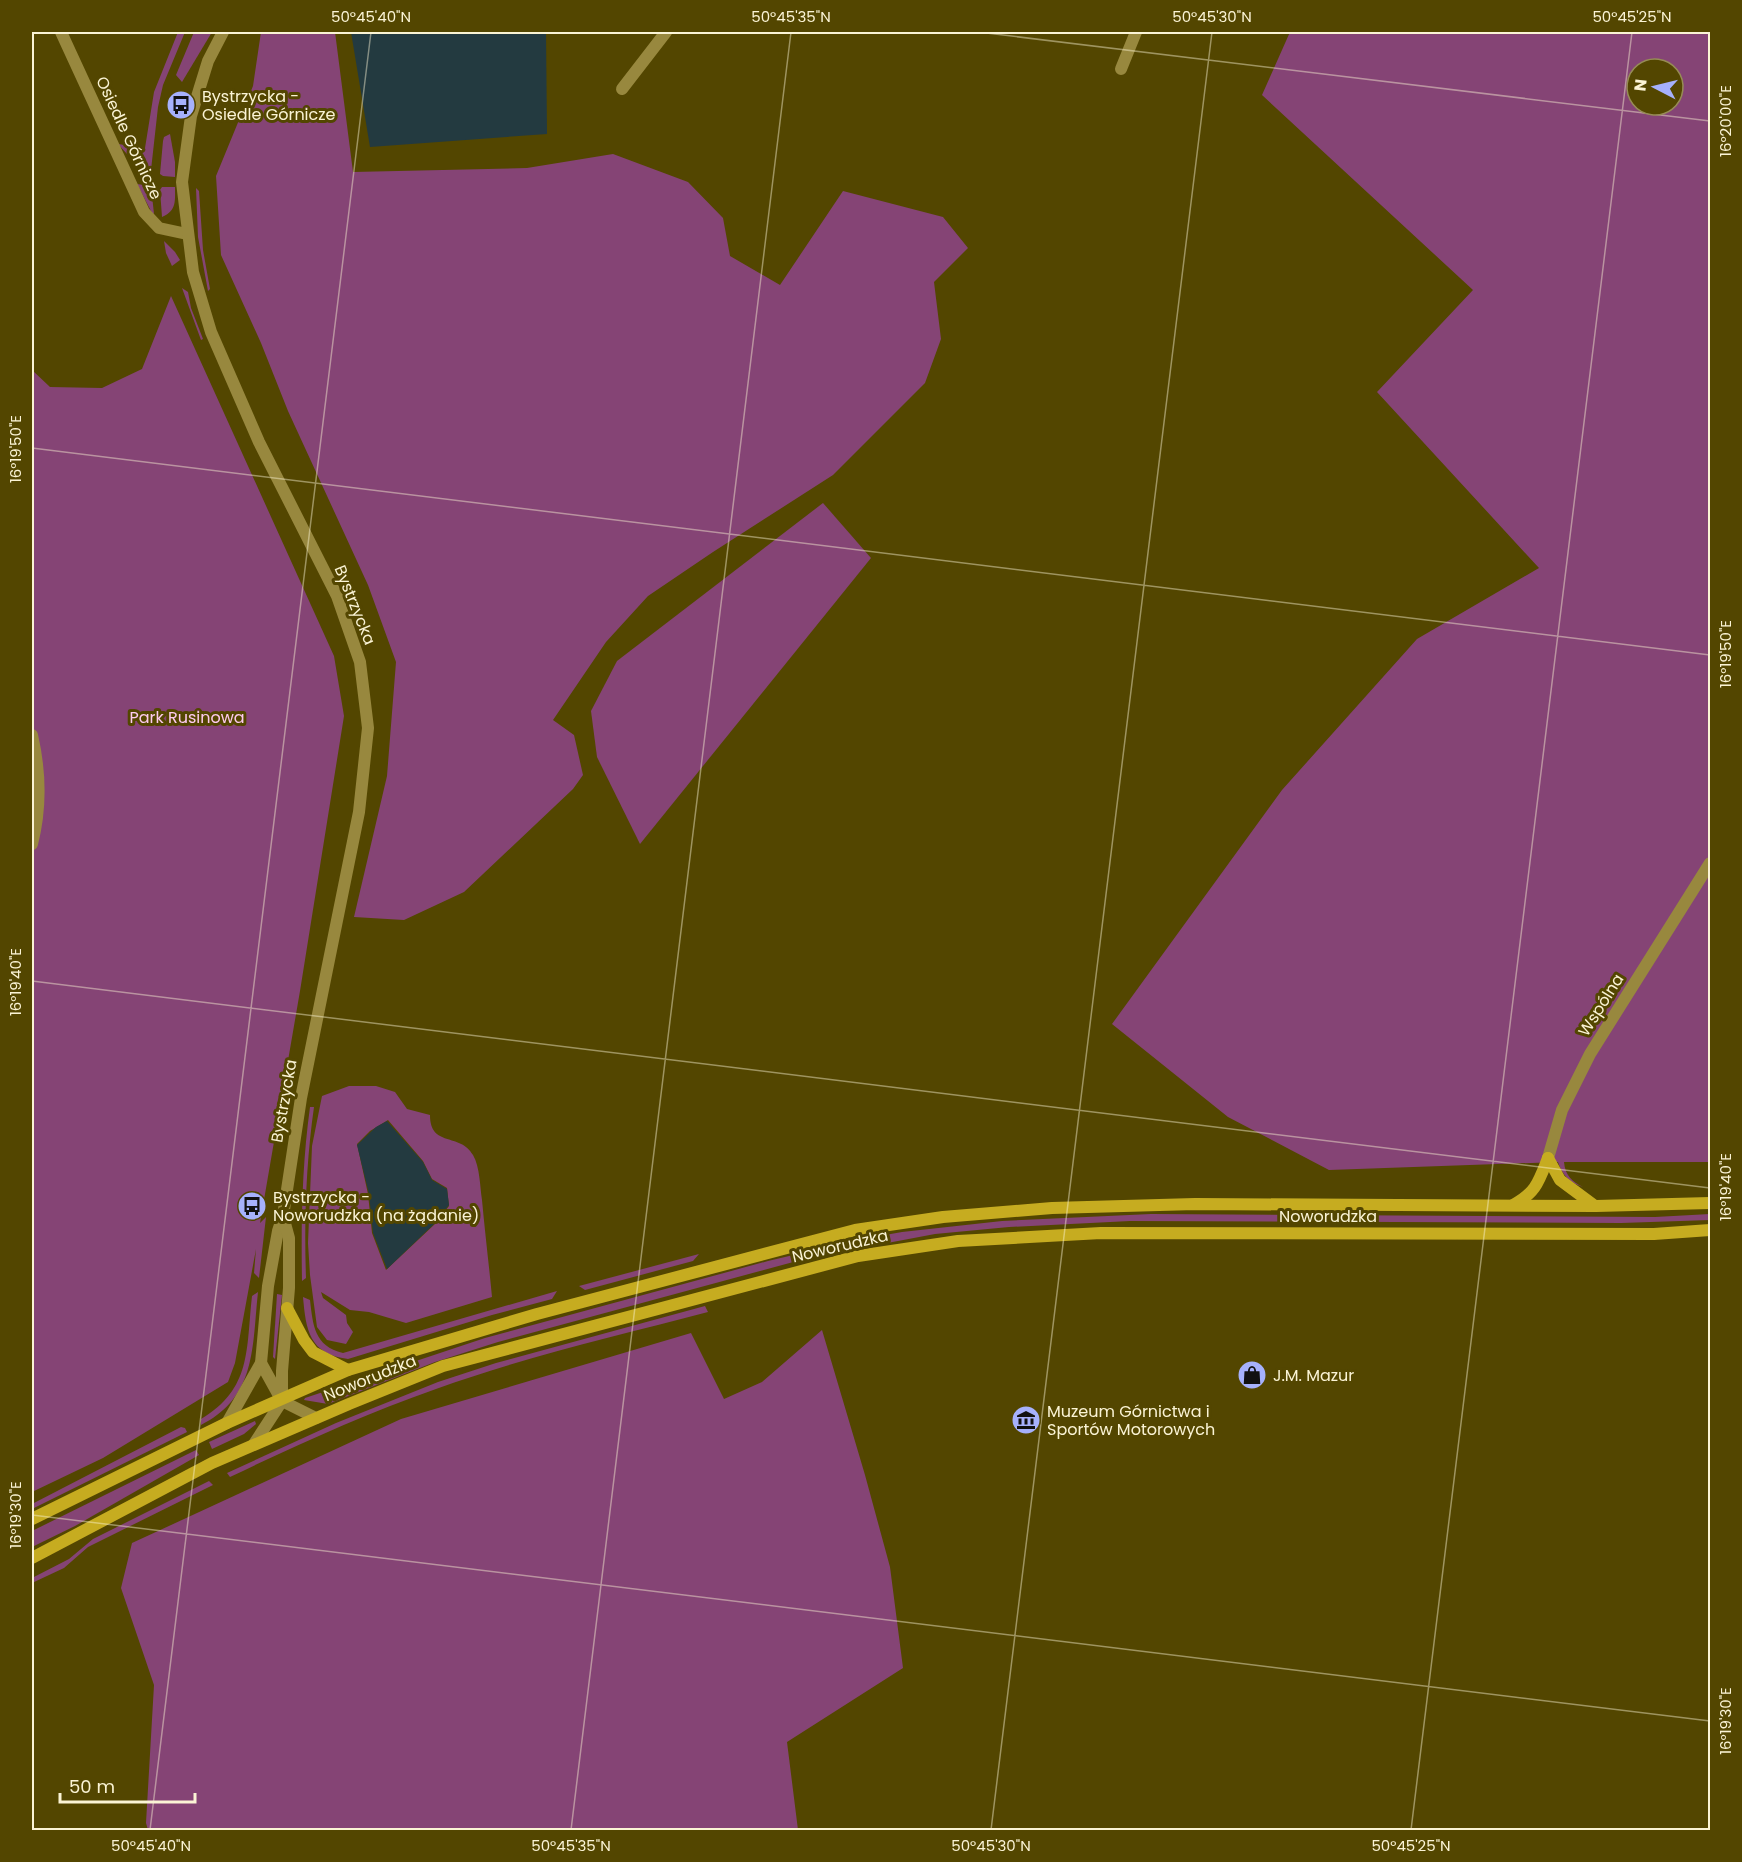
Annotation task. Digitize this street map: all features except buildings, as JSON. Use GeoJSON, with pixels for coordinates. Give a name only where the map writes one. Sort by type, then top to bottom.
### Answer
{"type":"FeatureCollection","features":[{"type":"Feature","properties":{"kind":"main road"},"geometry":{"type":"LineString","coordinates":[[1512,1205],[1533,1192],[1548,1158]]}},
{"type":"Feature","properties":{"kind":"main road"},"geometry":{"type":"LineString","coordinates":[[1548,1158],[1560,1180],[1596,1206]]}},
{"type":"Feature","properties":{"kind":"main road","name":"Noworudzka"},"geometry":{"type":"LineString","coordinates":[[32,1519],[227,1423],[282,1401],[348,1370],[537,1314],[855,1230],[944,1217],[1052,1208],[1195,1204],[1596,1206],[1710,1203]]}},
{"type":"Feature","properties":{"kind":"main road","name":"Noworudzka"},"geometry":{"type":"LineString","coordinates":[[32,1558],[212,1463],[443,1366],[858,1256],[958,1241],[1101,1233],[1654,1234],[1710,1230]]}},
{"type":"Feature","properties":{"kind":"main road"},"geometry":{"type":"LineString","coordinates":[[287,1308],[304,1340],[314,1353],[348,1370]]}},
{"type":"Feature","properties":{"kind":"street","name":"Osiedle Górnicze"},"geometry":{"type":"LineString","coordinates":[[61,32],[144,212],[159,228],[187,234]]}},
{"type":"Feature","properties":{"kind":"street","name":"Bystrzycka"},"geometry":{"type":"LineString","coordinates":[[223,32],[208,61],[191,116],[182,183],[193,272],[211,333],[260,442],[337,596],[360,662],[368,728],[359,812],[301,1098],[283,1216],[268,1286],[261,1363],[227,1423]]}},
{"type":"Feature","properties":{"kind":"street"},"geometry":{"type":"LineString","coordinates":[[622,89],[666,32]]}},
{"type":"Feature","properties":{"kind":"street"},"geometry":{"type":"LineString","coordinates":[[1121,69],[1136,32]]}},
{"type":"Feature","properties":{"kind":"street"},"geometry":{"type":"LineString","coordinates":[[32,735],[38,787],[36,825],[32,844]]}},
{"type":"Feature","properties":{"kind":"street","name":"Wspólna"},"geometry":{"type":"LineString","coordinates":[[1548,1158],[1562,1110],[1590,1054],[1706,879],[1710,863]]}},
{"type":"Feature","properties":{"kind":"street","name":"Bystrzycka"},"geometry":{"type":"LineString","coordinates":[[282,1401],[289,1238],[283,1216]]}},
{"type":"Feature","properties":{"kind":"street"},"geometry":{"type":"LineString","coordinates":[[261,1363],[282,1401],[316,1418]]}},
{"type":"Feature","properties":{"kind":"street"},"geometry":{"type":"LineString","coordinates":[[254,1444],[282,1401]]}},
{"type":"Feature","properties":{"kind":"green space"},"geometry":{"type":"Polygon","coordinates":[[[178,32],[185,32],[163,85],[158,107],[151,170],[147,165],[127,154],[118,144],[145,148],[154,92],[178,32]]]}},
{"type":"Feature","properties":{"kind":"green space"},"geometry":{"type":"Polygon","coordinates":[[[194,32],[212,32],[182,82],[176,75],[194,32]]]}},
{"type":"Feature","properties":{"kind":"green space"},"geometry":{"type":"Polygon","coordinates":[[[261,32],[335,32],[353,172],[527,168],[613,154],[688,182],[723,218],[730,256],[780,285],[843,191],[943,217],[968,248],[934,282],[941,339],[925,383],[833,475],[648,596],[606,642],[553,720],[574,735],[583,775],[573,789],[464,892],[404,920],[354,917],[387,776],[396,662],[368,585],[288,411],[261,343],[221,255],[216,176],[253,86],[261,32]]]}},
{"type":"Feature","properties":{"kind":"green space"},"geometry":{"type":"Polygon","coordinates":[[[1290,32],[1710,32],[1710,1162],[1564,1162],[1570,1177],[1583,1187],[1567,1178],[1558,1162],[1329,1170],[1228,1117],[1112,1024],[1282,790],[1417,639],[1539,568],[1377,392],[1473,290],[1262,95],[1290,32]]]}},
{"type":"Feature","properties":{"kind":"green space"},"geometry":{"type":"Polygon","coordinates":[[[170,134],[175,177],[160,174],[164,137],[170,134]]]}},
{"type":"Feature","properties":{"kind":"green space"},"geometry":{"type":"Polygon","coordinates":[[[137,184],[151,186],[154,214],[152,213],[137,184]]]}},
{"type":"Feature","properties":{"kind":"green space"},"geometry":{"type":"Polygon","coordinates":[[[162,187],[175,187],[175,196],[173,208],[162,217],[160,190],[162,187]]]}},
{"type":"Feature","properties":{"kind":"green space"},"geometry":{"type":"Polygon","coordinates":[[[196,188],[199,191],[203,250],[210,289],[208,291],[198,237],[196,188]]]}},
{"type":"Feature","properties":{"kind":"green space"},"geometry":{"type":"Polygon","coordinates":[[[164,241],[180,260],[172,266],[166,253],[164,241]]]}},
{"type":"Feature","properties":{"kind":"green space"},"geometry":{"type":"Polygon","coordinates":[[[182,288],[188,292],[191,308],[203,339],[201,340],[182,288]]]}},
{"type":"Feature","properties":{"kind":"green space","name":"Park Rusinowa"},"geometry":{"type":"Polygon","coordinates":[[[171,296],[334,656],[344,716],[260,1223],[266,1217],[259,1278],[254,1273],[256,1249],[235,1363],[228,1382],[103,1458],[32,1492],[32,370],[50,387],[102,388],[142,369],[171,296]]]}},
{"type":"Feature","properties":{"kind":"green space"},"geometry":{"type":"Polygon","coordinates":[[[823,503],[871,558],[640,844],[597,757],[591,711],[617,661],[823,503]]]}},
{"type":"Feature","properties":{"kind":"green space"},"geometry":{"type":"Polygon","coordinates":[[[349,1086],[376,1086],[395,1092],[407,1109],[430,1115],[431,1125],[435,1132],[461,1144],[473,1155],[482,1200],[492,1297],[406,1323],[369,1312],[350,1310],[321,1292],[323,1298],[346,1315],[347,1323],[353,1332],[346,1344],[327,1340],[317,1327],[308,1243],[312,1146],[322,1096],[349,1086]],[[388,1120],[370,1131],[357,1144],[368,1194],[372,1233],[386,1270],[435,1224],[449,1206],[447,1188],[432,1179],[423,1161],[388,1120]]]}},
{"type":"Feature","properties":{"kind":"green space"},"geometry":{"type":"Polygon","coordinates":[[[310,1107],[314,1107],[306,1192],[306,1278],[302,1281],[305,1150],[310,1107]]]}},
{"type":"Feature","properties":{"kind":"green space"},"geometry":{"type":"Polygon","coordinates":[[[1151,1214],[1655,1217],[1710,1214],[1710,1220],[1621,1223],[1130,1221],[1009,1227],[935,1234],[808,1258],[498,1342],[435,1362],[328,1404],[304,1400],[485,1338],[768,1261],[857,1240],[902,1232],[1002,1221],[1151,1214]]]}},
{"type":"Feature","properties":{"kind":"green space"},"geometry":{"type":"Polygon","coordinates":[[[699,1254],[693,1261],[585,1290],[579,1286],[699,1254]]]}},
{"type":"Feature","properties":{"kind":"green space"},"geometry":{"type":"Polygon","coordinates":[[[557,1291],[552,1299],[348,1359],[325,1352],[317,1346],[308,1330],[303,1297],[310,1300],[314,1326],[321,1340],[333,1350],[343,1353],[557,1291]]]}},
{"type":"Feature","properties":{"kind":"green space"},"geometry":{"type":"Polygon","coordinates":[[[258,1292],[252,1350],[242,1385],[233,1400],[201,1425],[201,1419],[230,1395],[238,1381],[247,1350],[252,1296],[258,1292]]]}},
{"type":"Feature","properties":{"kind":"green space"},"geometry":{"type":"Polygon","coordinates":[[[277,1294],[282,1295],[275,1359],[273,1357],[277,1294]]]}},
{"type":"Feature","properties":{"kind":"green space"},"geometry":{"type":"Polygon","coordinates":[[[705,1306],[708,1312],[605,1338],[469,1377],[332,1430],[230,1477],[227,1473],[336,1423],[438,1382],[496,1363],[705,1306]]]}},
{"type":"Feature","properties":{"kind":"green space"},"geometry":{"type":"Polygon","coordinates":[[[822,1330],[890,1567],[903,1668],[787,1742],[798,1830],[148,1830],[146,1823],[154,1685],[121,1588],[132,1543],[401,1419],[691,1333],[724,1399],[762,1382],[822,1330]]]}},
{"type":"Feature","properties":{"kind":"green space"},"geometry":{"type":"Polygon","coordinates":[[[255,1421],[256,1424],[244,1434],[212,1449],[209,1442],[255,1421]]]}},
{"type":"Feature","properties":{"kind":"green space"},"geometry":{"type":"Polygon","coordinates":[[[181,1427],[187,1432],[32,1509],[32,1504],[181,1427]]]}},
{"type":"Feature","properties":{"kind":"green space"},"geometry":{"type":"Polygon","coordinates":[[[196,1450],[199,1455],[75,1526],[32,1547],[32,1531],[196,1450]]]}},
{"type":"Feature","properties":{"kind":"green space"},"geometry":{"type":"Polygon","coordinates":[[[209,1481],[213,1485],[88,1547],[64,1568],[32,1583],[32,1578],[69,1559],[93,1539],[209,1481]]]}},
{"type":"Feature","properties":{"kind":"water"},"geometry":{"type":"Polygon","coordinates":[[[351,32],[546,32],[547,134],[370,147],[351,32]]]}},
{"type":"Feature","properties":{"kind":"water"},"geometry":{"type":"Polygon","coordinates":[[[387,1121],[423,1162],[432,1180],[447,1189],[449,1205],[434,1224],[387,1269],[373,1233],[369,1194],[357,1145],[376,1127],[387,1121]]]}},
{"type":"Feature","properties":{"kind":"place","name":"Bystrzycka - Osiedle Górnicze"},"geometry":{"type":"Point","coordinates":[181,105]}},
{"type":"Feature","properties":{"kind":"place","name":"Bystrzycka - Noworudzka (na żądanie)"},"geometry":{"type":"Point","coordinates":[252,1206]}},
{"type":"Feature","properties":{"kind":"place","name":"J.M. Mazur"},"geometry":{"type":"Point","coordinates":[1252,1375]}},
{"type":"Feature","properties":{"kind":"place","name":"Muzeum Górnictwa i Sportów Motorowych"},"geometry":{"type":"Point","coordinates":[1026,1420]}}]}
